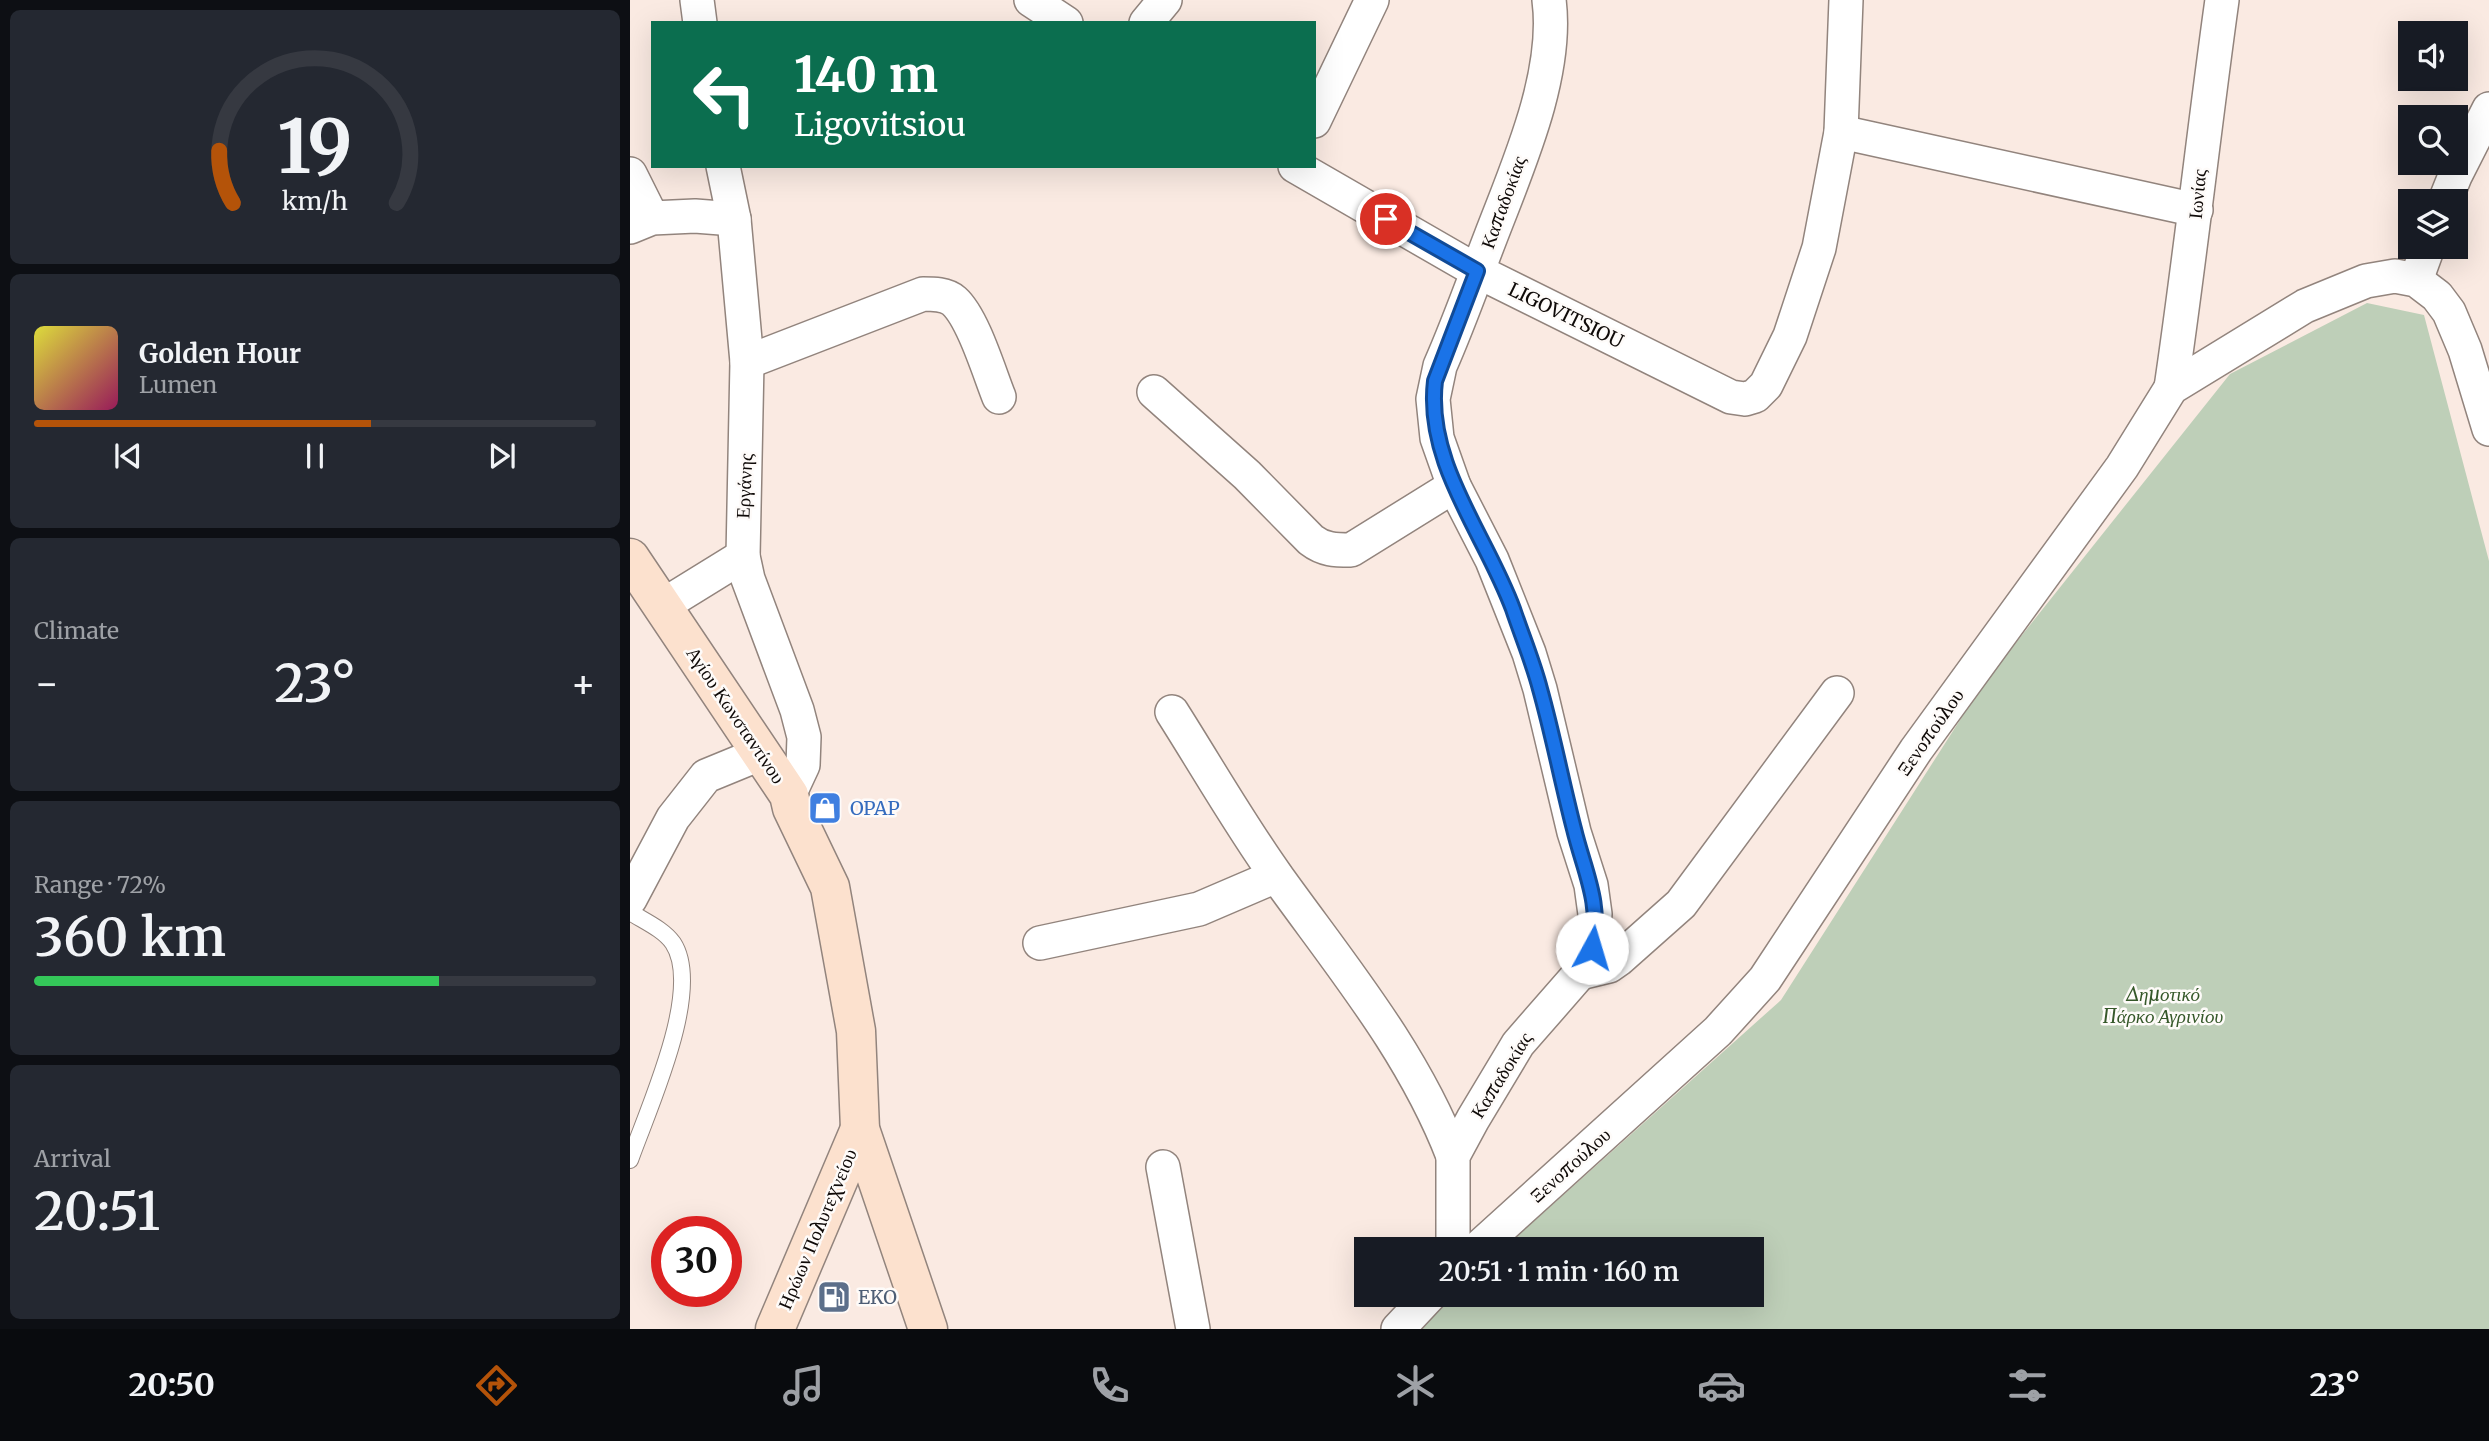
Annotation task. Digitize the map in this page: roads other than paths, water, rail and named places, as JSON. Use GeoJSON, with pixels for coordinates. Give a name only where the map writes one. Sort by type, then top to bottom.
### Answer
{"type":"FeatureCollection","features":[{"type":"Feature","properties":{"kind":"main road","name":"Αγίου Κωνσταντίνου"},"geometry":{"type":"LineString","coordinates":[[630,558],[789,794],[792,808],[830,887],[856,1031],[860,1129]]}},
{"type":"Feature","properties":{"kind":"main road","name":"Ηρώων Πολυτεχνείου"},"geometry":{"type":"LineString","coordinates":[[775,1329],[860,1129]]}},
{"type":"Feature","properties":{"kind":"main road"},"geometry":{"type":"LineString","coordinates":[[860,1129],[928,1329]]}},
{"type":"Feature","properties":{"kind":"street"},"geometry":{"type":"LineString","coordinates":[[697,0],[699,21]]}},
{"type":"Feature","properties":{"kind":"street"},"geometry":{"type":"LineString","coordinates":[[1031,0],[1063,21]]}},
{"type":"Feature","properties":{"kind":"street"},"geometry":{"type":"LineString","coordinates":[[1148,21],[1165,0]]}},
{"type":"Feature","properties":{"kind":"street"},"geometry":{"type":"LineString","coordinates":[[1316,117],[1372,0]]}},
{"type":"Feature","properties":{"kind":"street","name":"Καπαδοκίας"},"geometry":{"type":"LineString","coordinates":[[1453,1237],[1454,1156],[1518,1044],[1580,973],[1594,937],[1595,914],[1591,885],[1574,832],[1540,689],[1529,653],[1492,560],[1454,486],[1437,438],[1433,399],[1440,366],[1516,169],[1540,97],[1548,47],[1549,0]]}},
{"type":"Feature","properties":{"kind":"street"},"geometry":{"type":"LineString","coordinates":[[1846,0],[1841,132],[2196,209]]}},
{"type":"Feature","properties":{"kind":"street","name":"Ιωνίας"},"geometry":{"type":"LineString","coordinates":[[2171,388],[2222,0]]}},
{"type":"Feature","properties":{"kind":"street"},"geometry":{"type":"LineString","coordinates":[[2450,189],[2489,109]]}},
{"type":"Feature","properties":{"kind":"street","name":"LIGOVITSIOU"},"geometry":{"type":"LineString","coordinates":[[1298,168],[1477,271],[1731,397],[1745,399],[1755,396],[1766,385],[1790,336],[1819,248],[1841,132]]}},
{"type":"Feature","properties":{"kind":"street","name":"Εργάνης"},"geometry":{"type":"LineString","coordinates":[[723,168],[734,219],[747,362],[743,556],[748,579],[797,710],[804,737],[803,765],[789,794]]}},
{"type":"Feature","properties":{"kind":"street"},"geometry":{"type":"LineString","coordinates":[[630,174],[641,222],[695,216],[734,219]]}},
{"type":"Feature","properties":{"kind":"street"},"geometry":{"type":"LineString","coordinates":[[2424,259],[2416,280],[2437,296],[2459,332],[2483,389],[2489,429]]}},
{"type":"Feature","properties":{"kind":"street","name":"Ξενοπούλου"},"geometry":{"type":"LineString","coordinates":[[1490,1237],[1718,1031],[1765,979],[1916,750],[2122,467],[2171,388],[2269,327],[2332,293],[2365,281],[2395,275],[2416,280]]}},
{"type":"Feature","properties":{"kind":"street"},"geometry":{"type":"LineString","coordinates":[[747,362],[923,294],[938,294],[953,300],[967,316],[999,397]]}},
{"type":"Feature","properties":{"kind":"street"},"geometry":{"type":"LineString","coordinates":[[1154,392],[1248,475],[1321,547],[1334,551],[1351,550],[1454,486]]}},
{"type":"Feature","properties":{"kind":"street"},"geometry":{"type":"LineString","coordinates":[[662,606],[743,556]]}},
{"type":"Feature","properties":{"kind":"street"},"geometry":{"type":"LineString","coordinates":[[1580,973],[1609,966],[1619,960],[1681,904],[1837,693]]}},
{"type":"Feature","properties":{"kind":"street"},"geometry":{"type":"LineString","coordinates":[[1172,712],[1276,876],[1393,1037],[1454,1156]]}},
{"type":"Feature","properties":{"kind":"street"},"geometry":{"type":"LineString","coordinates":[[630,899],[673,818],[706,776],[762,753]]}},
{"type":"Feature","properties":{"kind":"street"},"geometry":{"type":"LineString","coordinates":[[1040,943],[1199,909],[1276,876]]}},
{"type":"Feature","properties":{"kind":"street"},"geometry":{"type":"LineString","coordinates":[[1163,1167],[1193,1329]]}},
{"type":"Feature","properties":{"kind":"street"},"geometry":{"type":"LineString","coordinates":[[1398,1329],[1419,1307]]}},
{"type":"Feature","properties":{"kind":"lane"},"geometry":{"type":"LineString","coordinates":[[630,912],[659,929],[673,944],[681,966],[682,990],[678,1023],[630,1160]]}},
{"type":"Feature","properties":{"kind":"place","name":"OPAP"},"geometry":{"type":"Point","coordinates":[825,808]}},
{"type":"Feature","properties":{"kind":"place","name":"EKO"},"geometry":{"type":"Point","coordinates":[834,1297]}},
{"type":"Feature","properties":{"kind":"park label","name":"Δημοτικό Πάρκο Αγρινίου"},"geometry":{"type":"Point","coordinates":[2163,1005]}}]}
